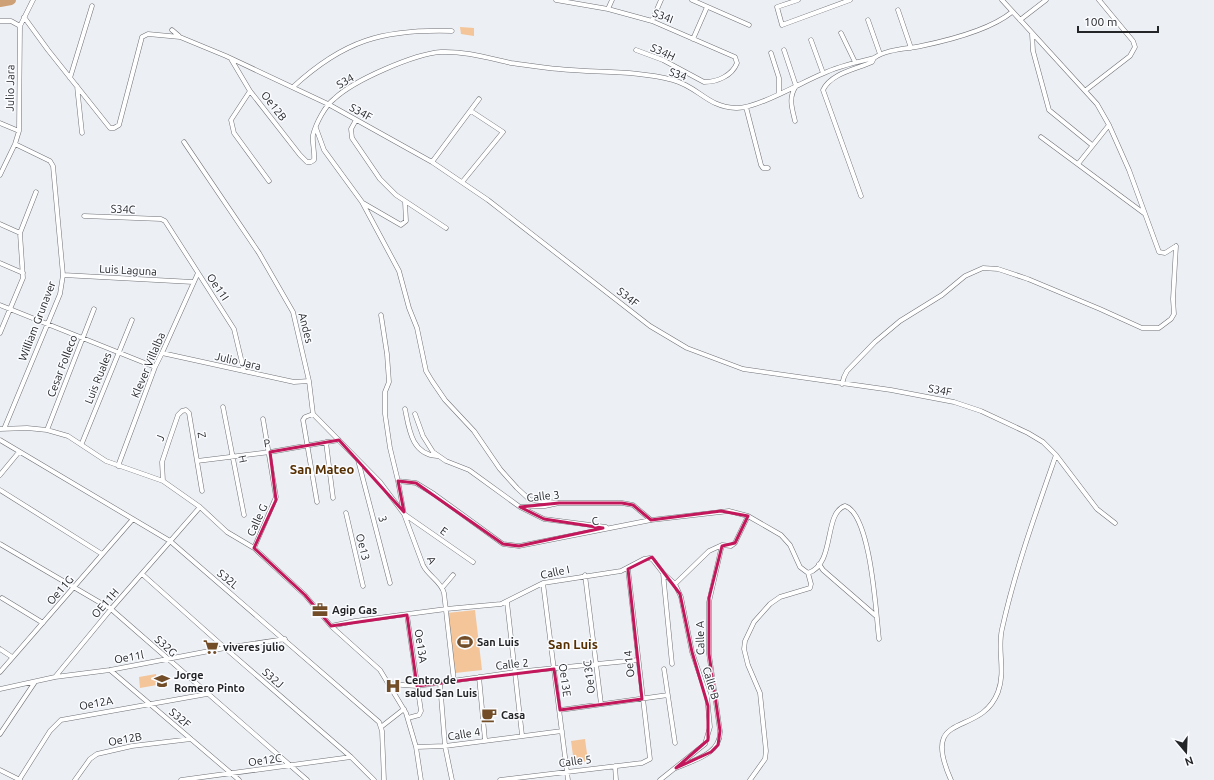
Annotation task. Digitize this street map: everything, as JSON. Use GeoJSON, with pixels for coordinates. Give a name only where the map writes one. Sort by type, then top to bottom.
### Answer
{"type":"FeatureCollection","features":[{"type":"Feature","properties":{"kind":"street","name":"Julio Jara"},"geometry":{"type":"LineString","coordinates":[[0,175],[15,144],[19,131],[20,26],[33,0]]}},
{"type":"Feature","properties":{"kind":"street","name":"S34I"},"geometry":{"type":"LineString","coordinates":[[556,0],[608,8],[652,20],[735,57],[737,61],[736,66],[727,75],[710,82],[704,82]]}},
{"type":"Feature","properties":{"kind":"street"},"geometry":{"type":"LineString","coordinates":[[608,8],[612,0]]}},
{"type":"Feature","properties":{"kind":"street"},"geometry":{"type":"LineString","coordinates":[[652,20],[660,0]]}},
{"type":"Feature","properties":{"kind":"street"},"geometry":{"type":"LineString","coordinates":[[692,0],[749,25]]}},
{"type":"Feature","properties":{"kind":"street"},"geometry":{"type":"LineString","coordinates":[[798,0],[777,7],[782,25],[850,0]]}},
{"type":"Feature","properties":{"kind":"street"},"geometry":{"type":"LineString","coordinates":[[842,384],[847,371],[889,330],[913,312],[942,294],[965,276],[983,268],[998,269],[1028,279],[1142,328],[1154,329],[1164,325],[1174,314],[1176,246],[1165,253],[1159,252],[1146,215],[1109,125],[1097,104],[1086,90],[1032,34],[1002,0]]}},
{"type":"Feature","properties":{"kind":"street"},"geometry":{"type":"LineString","coordinates":[[1037,0],[1040,4]]}},
{"type":"Feature","properties":{"kind":"street"},"geometry":{"type":"LineString","coordinates":[[1020,20],[1046,0]]}},
{"type":"Feature","properties":{"kind":"street"},"geometry":{"type":"LineString","coordinates":[[1086,90],[1130,56],[1135,49],[1133,41],[1099,0]]}},
{"type":"Feature","properties":{"kind":"street"},"geometry":{"type":"LineString","coordinates":[[70,78],[92,6]]}},
{"type":"Feature","properties":{"kind":"street"},"geometry":{"type":"LineString","coordinates":[[693,39],[707,7]]}},
{"type":"Feature","properties":{"kind":"street"},"geometry":{"type":"LineString","coordinates":[[898,10],[911,48]]}},
{"type":"Feature","properties":{"kind":"street","name":"S34"},"geometry":{"type":"LineString","coordinates":[[328,104],[339,94],[354,85],[390,68],[422,56],[442,52],[473,55],[557,69],[660,78],[680,82],[695,89],[711,102],[718,105],[735,108],[746,107],[779,94],[823,73],[855,62],[874,58],[880,54],[962,36],[1002,20],[1012,12]]}},
{"type":"Feature","properties":{"kind":"street"},"geometry":{"type":"LineString","coordinates":[[24,17],[70,78],[77,85],[82,133]]}},
{"type":"Feature","properties":{"kind":"street"},"geometry":{"type":"LineString","coordinates":[[868,20],[880,54]]}},
{"type":"Feature","properties":{"kind":"street"},"geometry":{"type":"LineString","coordinates":[[0,21],[11,21],[20,26]]}},
{"type":"Feature","properties":{"kind":"street"},"geometry":{"type":"LineString","coordinates":[[172,30],[180,36]]}},
{"type":"Feature","properties":{"kind":"street"},"geometry":{"type":"LineString","coordinates":[[293,87],[330,56],[350,46],[377,36],[425,30],[452,31]]}},
{"type":"Feature","properties":{"kind":"street"},"geometry":{"type":"LineString","coordinates":[[841,33],[855,62]]}},
{"type":"Feature","properties":{"kind":"street","name":"S34F"},"geometry":{"type":"LineString","coordinates":[[77,85],[110,128],[117,127],[142,37],[148,34],[180,36],[328,104],[432,162],[463,182],[571,263],[650,326],[669,338],[699,353],[743,369],[954,402],[981,411],[1028,432],[1043,442],[1056,455],[1097,509],[1115,523]]}},
{"type":"Feature","properties":{"kind":"street"},"geometry":{"type":"LineString","coordinates":[[1032,34],[1032,51],[1050,110],[1092,145]]}},
{"type":"Feature","properties":{"kind":"street"},"geometry":{"type":"LineString","coordinates":[[811,40],[823,73]]}},
{"type":"Feature","properties":{"kind":"street","name":"S34H"},"geometry":{"type":"LineString","coordinates":[[636,50],[660,59],[704,82]]}},
{"type":"Feature","properties":{"kind":"street"},"geometry":{"type":"LineString","coordinates":[[784,50],[796,86],[791,94],[790,102],[795,121]]}},
{"type":"Feature","properties":{"kind":"street"},"geometry":{"type":"LineString","coordinates":[[771,52],[779,78],[779,94]]}},
{"type":"Feature","properties":{"kind":"street"},"geometry":{"type":"LineString","coordinates":[[861,196],[823,90],[827,84],[836,78],[854,68],[872,62],[874,58]]}},
{"type":"Feature","properties":{"kind":"street","name":"Oe12B"},"geometry":{"type":"LineString","coordinates":[[231,59],[250,91],[307,162],[314,160],[313,135],[316,128]]}},
{"type":"Feature","properties":{"kind":"street"},"geometry":{"type":"LineString","coordinates":[[250,91],[231,120],[231,126],[234,133],[269,181]]}},
{"type":"Feature","properties":{"kind":"street"},"geometry":{"type":"LineString","coordinates":[[432,162],[479,100]]}},
{"type":"Feature","properties":{"kind":"street"},"geometry":{"type":"LineString","coordinates":[[328,104],[316,128],[326,154],[362,202],[400,271],[409,308],[417,328],[426,371],[441,394],[474,431],[500,469],[517,488],[530,500],[559,503]]}},
{"type":"Feature","properties":{"kind":"street"},"geometry":{"type":"LineString","coordinates":[[746,107],[761,165],[764,168],[768,168]]}},
{"type":"Feature","properties":{"kind":"street"},"geometry":{"type":"LineString","coordinates":[[463,182],[503,132],[471,111]]}},
{"type":"Feature","properties":{"kind":"street"},"geometry":{"type":"LineString","coordinates":[[356,120],[351,130],[353,141],[380,179],[392,192],[405,202],[446,228]]}},
{"type":"Feature","properties":{"kind":"street"},"geometry":{"type":"LineString","coordinates":[[0,123],[19,131]]}},
{"type":"Feature","properties":{"kind":"street"},"geometry":{"type":"LineString","coordinates":[[1078,164],[1109,125]]}},
{"type":"Feature","properties":{"kind":"street"},"geometry":{"type":"LineString","coordinates":[[1041,137],[1146,215]]}},
{"type":"Feature","properties":{"kind":"street","name":"Andes"},"geometry":{"type":"LineString","coordinates":[[184,142],[259,253],[291,307],[298,328],[309,380],[313,414]]}},
{"type":"Feature","properties":{"kind":"street","name":"William Grunaver"},"geometry":{"type":"LineString","coordinates":[[2,429],[60,294],[63,275],[53,166],[50,160],[15,144]]}},
{"type":"Feature","properties":{"kind":"street"},"geometry":{"type":"LineString","coordinates":[[0,333],[11,309],[23,273],[20,233],[36,192]]}},
{"type":"Feature","properties":{"kind":"street"},"geometry":{"type":"LineString","coordinates":[[362,202],[402,225],[406,221],[405,202]]}},
{"type":"Feature","properties":{"kind":"street","name":"S34C"},"geometry":{"type":"LineString","coordinates":[[84,216],[161,219]]}},
{"type":"Feature","properties":{"kind":"street","name":"Oe11I"},"geometry":{"type":"LineString","coordinates":[[161,219],[167,225],[234,329],[244,371]]}},
{"type":"Feature","properties":{"kind":"street"},"geometry":{"type":"LineString","coordinates":[[0,224],[20,233]]}},
{"type":"Feature","properties":{"kind":"street"},"geometry":{"type":"LineString","coordinates":[[0,263],[23,273]]}},
{"type":"Feature","properties":{"kind":"street","name":"Klever Villalba"},"geometry":{"type":"LineString","coordinates":[[118,466],[155,367],[198,273]]}},
{"type":"Feature","properties":{"kind":"street","name":"Luis Laguna"},"geometry":{"type":"LineString","coordinates":[[63,275],[193,282]]}},
{"type":"Feature","properties":{"kind":"street"},"geometry":{"type":"LineString","coordinates":[[0,304],[46,324],[155,367]]}},
{"type":"Feature","properties":{"kind":"street","name":"Cesar Folleco"},"geometry":{"type":"LineString","coordinates":[[47,430],[94,309]]}},
{"type":"Feature","properties":{"kind":"street"},"geometry":{"type":"LineString","coordinates":[[380,315],[387,354],[389,382],[385,392],[385,414],[390,448],[404,514]]}},
{"type":"Feature","properties":{"kind":"street","name":"Luis Ruales"},"geometry":{"type":"LineString","coordinates":[[82,444],[132,320]]}},
{"type":"Feature","properties":{"kind":"street","name":"Julio Jara"},"geometry":{"type":"LineString","coordinates":[[162,353],[294,382],[309,380]]}},
{"type":"Feature","properties":{"kind":"street","name":"H"},"geometry":{"type":"LineString","coordinates":[[223,407],[234,456],[244,515]]}},
{"type":"Feature","properties":{"kind":"street"},"geometry":{"type":"LineString","coordinates":[[405,409],[412,440],[423,451],[431,455],[439,456]]}},
{"type":"Feature","properties":{"kind":"street","name":"J"},"geometry":{"type":"LineString","coordinates":[[163,481],[162,462],[178,415],[184,410],[188,410],[189,413]]}},
{"type":"Feature","properties":{"kind":"street","name":"Z"},"geometry":{"type":"LineString","coordinates":[[189,413],[202,491]]}},
{"type":"Feature","properties":{"kind":"street"},"geometry":{"type":"LineString","coordinates":[[317,502],[306,445],[303,419],[313,414],[380,482],[404,514]]}},
{"type":"Feature","properties":{"kind":"street","name":"Calle 3"},"geometry":{"type":"LineString","coordinates":[[415,414],[428,445],[433,452],[469,470],[520,507],[545,506],[559,503],[622,503],[633,505],[651,520]]}},
{"type":"Feature","properties":{"kind":"street","name":"Calle G"},"geometry":{"type":"LineString","coordinates":[[254,548],[276,500],[270,452],[263,419]]}},
{"type":"Feature","properties":{"kind":"street"},"geometry":{"type":"LineString","coordinates":[[2,429],[47,430],[64,435],[82,444],[101,459],[163,481],[200,507],[227,532],[254,548],[305,595],[331,626],[376,666],[389,684],[408,718],[416,747],[421,780]]}},
{"type":"Feature","properties":{"kind":"street","name":"S32L"},"geometry":{"type":"LineString","coordinates":[[0,440],[170,541],[285,639],[379,722],[381,727]]}},
{"type":"Feature","properties":{"kind":"street","name":"P"},"geometry":{"type":"LineString","coordinates":[[197,461],[270,452],[340,440]]}},
{"type":"Feature","properties":{"kind":"street"},"geometry":{"type":"LineString","coordinates":[[326,442],[333,498]]}},
{"type":"Feature","properties":{"kind":"street"},"geometry":{"type":"LineString","coordinates":[[0,475],[19,452]]}},
{"type":"Feature","properties":{"kind":"street"},"geometry":{"type":"LineString","coordinates":[[951,780],[942,756],[942,740],[948,732],[988,709],[994,703],[999,691],[1002,671],[1000,639],[1004,621],[1037,508],[1056,455]]}},
{"type":"Feature","properties":{"kind":"street","name":"3"},"geometry":{"type":"LineString","coordinates":[[358,460],[390,583]]}},
{"type":"Feature","properties":{"kind":"street","name":"C"},"geometry":{"type":"LineString","coordinates":[[398,481],[416,483],[434,494],[503,544],[519,546],[537,544],[651,520],[721,511],[735,511],[748,516],[785,538],[800,567],[808,573]]}},
{"type":"Feature","properties":{"kind":"street"},"geometry":{"type":"LineString","coordinates":[[0,490],[102,554]]}},
{"type":"Feature","properties":{"kind":"street"},"geometry":{"type":"LineString","coordinates":[[170,541],[200,507]]}},
{"type":"Feature","properties":{"kind":"street"},"geometry":{"type":"LineString","coordinates":[[520,507],[544,519],[610,528]]}},
{"type":"Feature","properties":{"kind":"street"},"geometry":{"type":"LineString","coordinates":[[750,780],[766,759],[766,751],[760,693],[748,665],[744,649],[745,641],[754,622],[770,604],[780,598],[810,588],[811,584],[808,573],[814,570],[825,556],[831,528],[838,511],[843,507],[848,507],[859,520],[865,539],[879,639]]}},
{"type":"Feature","properties":{"kind":"street","name":"Oe13"},"geometry":{"type":"LineString","coordinates":[[346,513],[363,586]]}},
{"type":"Feature","properties":{"kind":"street","name":"E"},"geometry":{"type":"LineString","coordinates":[[404,514],[473,562]]}},
{"type":"Feature","properties":{"kind":"street","name":"A"},"geometry":{"type":"LineString","coordinates":[[404,514],[425,568],[442,588],[446,609]]}},
{"type":"Feature","properties":{"kind":"street"},"geometry":{"type":"LineString","coordinates":[[675,584],[709,552],[722,545],[731,546],[735,544],[748,516]]}},
{"type":"Feature","properties":{"kind":"street","name":"Oe11G"},"geometry":{"type":"LineString","coordinates":[[0,672],[133,519]]}},
{"type":"Feature","properties":{"kind":"street","name":"OE11H"},"geometry":{"type":"LineString","coordinates":[[55,677],[170,541]]}},
{"type":"Feature","properties":{"kind":"street","name":"S32G"},"geometry":{"type":"LineString","coordinates":[[0,544],[111,609],[167,660],[306,780]]}},
{"type":"Feature","properties":{"kind":"street","name":"Calle A"},"geometry":{"type":"LineString","coordinates":[[676,768],[711,752],[718,745],[720,740],[709,654],[709,602],[722,545]]}},
{"type":"Feature","properties":{"kind":"street","name":"Calle I"},"geometry":{"type":"LineString","coordinates":[[331,626],[355,621],[446,609],[495,605],[507,602],[543,582],[585,575],[616,573],[644,559],[650,558],[663,573]]}},
{"type":"Feature","properties":{"kind":"street"},"geometry":{"type":"LineString","coordinates":[[819,564],[823,570],[876,616]]}},
{"type":"Feature","properties":{"kind":"street","name":"Oe14"},"geometry":{"type":"LineString","coordinates":[[628,568],[642,699],[650,757]]}},
{"type":"Feature","properties":{"kind":"street"},"geometry":{"type":"LineString","coordinates":[[663,573],[672,664]]}},
{"type":"Feature","properties":{"kind":"street","name":"Calle B"},"geometry":{"type":"LineString","coordinates":[[663,573],[675,584],[681,597],[692,652],[707,696],[710,727],[709,735],[705,744],[676,768]]}},
{"type":"Feature","properties":{"kind":"street","name":"S32J"},"geometry":{"type":"LineString","coordinates":[[142,574],[351,757],[374,780]]}},
{"type":"Feature","properties":{"kind":"street"},"geometry":{"type":"LineString","coordinates":[[442,588],[453,575]]}},
{"type":"Feature","properties":{"kind":"street","name":"Oe13C"},"geometry":{"type":"LineString","coordinates":[[585,575],[601,704]]}},
{"type":"Feature","properties":{"kind":"street","name":"Oe13E"},"geometry":{"type":"LineString","coordinates":[[543,582],[568,780]]}},
{"type":"Feature","properties":{"kind":"street"},"geometry":{"type":"LineString","coordinates":[[2,598],[43,623]]}},
{"type":"Feature","properties":{"kind":"street"},"geometry":{"type":"LineString","coordinates":[[507,602],[522,735]]}},
{"type":"Feature","properties":{"kind":"street"},"geometry":{"type":"LineString","coordinates":[[446,609],[454,681]]}},
{"type":"Feature","properties":{"kind":"street","name":"Oe13A"},"geometry":{"type":"LineString","coordinates":[[407,615],[421,713],[408,718]]}},
{"type":"Feature","properties":{"kind":"street","name":"Oe11l"},"geometry":{"type":"LineString","coordinates":[[0,689],[55,677],[110,670],[225,648],[285,639]]}},
{"type":"Feature","properties":{"kind":"street"},"geometry":{"type":"LineString","coordinates":[[0,649],[12,657]]}},
{"type":"Feature","properties":{"kind":"street","name":"Calle 2"},"geometry":{"type":"LineString","coordinates":[[389,684],[418,686],[515,672],[638,660]]}},
{"type":"Feature","properties":{"kind":"street"},"geometry":{"type":"LineString","coordinates":[[664,668],[675,743]]}},
{"type":"Feature","properties":{"kind":"street","name":"S32F"},"geometry":{"type":"LineString","coordinates":[[110,670],[239,780]]}},
{"type":"Feature","properties":{"kind":"street"},"geometry":{"type":"LineString","coordinates":[[479,677],[485,740]]}},
{"type":"Feature","properties":{"kind":"street"},"geometry":{"type":"LineString","coordinates":[[0,734],[35,682]]}},
{"type":"Feature","properties":{"kind":"street"},"geometry":{"type":"LineString","coordinates":[[440,683],[445,746],[452,780]]}},
{"type":"Feature","properties":{"kind":"street","name":"Oe12A"},"geometry":{"type":"LineString","coordinates":[[19,780],[50,731],[60,720],[207,694]]}},
{"type":"Feature","properties":{"kind":"street"},"geometry":{"type":"LineString","coordinates":[[560,710],[668,695]]}},
{"type":"Feature","properties":{"kind":"street"},"geometry":{"type":"LineString","coordinates":[[384,780],[381,727],[404,709]]}},
{"type":"Feature","properties":{"kind":"street","name":"Calle 4"},"geometry":{"type":"LineString","coordinates":[[416,747],[445,746],[562,731]]}},
{"type":"Feature","properties":{"kind":"street","name":"Oe12B"},"geometry":{"type":"LineString","coordinates":[[75,780],[90,759],[97,754],[132,746],[191,739]]}},
{"type":"Feature","properties":{"kind":"street","name":"Oe12C"},"geometry":{"type":"LineString","coordinates":[[181,780],[351,757]]}},
{"type":"Feature","properties":{"kind":"street","name":"Calle 5"},"geometry":{"type":"LineString","coordinates":[[500,780],[645,762],[650,757]]}},
{"type":"Feature","properties":{"kind":"street"},"geometry":{"type":"LineString","coordinates":[[615,766],[616,780]]}},
{"type":"Feature","properties":{"kind":"street"},"geometry":{"type":"LineString","coordinates":[[660,780],[676,768]]}},
{"type":"Feature","properties":{"kind":"street"},"geometry":{"type":"LineString","coordinates":[[0,770],[19,780]]}},
{"type":"Feature","properties":{"kind":"highlighted area"},"geometry":{"type":"Polygon","coordinates":[[[339,440],[404,512],[398,481],[416,483],[503,544],[519,546],[603,528],[544,519],[520,507],[559,503],[622,503],[633,505],[651,520],[721,511],[748,516],[735,543],[722,546],[709,598],[709,654],[720,731],[718,745],[711,752],[676,768],[708,740],[708,706],[692,652],[680,594],[652,557],[628,569],[642,699],[560,710],[554,669],[417,686],[407,615],[331,626],[305,595],[254,548],[276,500],[270,452],[339,440]]]}},
{"type":"Feature","properties":{"kind":"shaded area"},"geometry":{"type":"Polygon","coordinates":[[[460,27],[474,28],[474,36],[461,34],[460,27]]]}},
{"type":"Feature","properties":{"kind":"shaded area","name":"San Luis"},"geometry":{"type":"Polygon","coordinates":[[[475,610],[482,670],[455,673],[447,613],[475,610]]]}},
{"type":"Feature","properties":{"kind":"shaded area"},"geometry":{"type":"Polygon","coordinates":[[[156,674],[157,685],[140,688],[139,677],[156,674]]]}},
{"type":"Feature","properties":{"kind":"shaded area"},"geometry":{"type":"Polygon","coordinates":[[[585,739],[588,761],[574,763],[571,741],[585,739]]]}},
{"type":"Feature","properties":{"kind":"waterway"},"geometry":{"type":"LineString","coordinates":[[0,2],[11,0]]}},
{"type":"Feature","properties":{"kind":"place","name":"Agip Gas"},"geometry":{"type":"Point","coordinates":[320,610]}},
{"type":"Feature","properties":{"kind":"place","name":"San Luis"},"geometry":{"type":"Point","coordinates":[465,642]}},
{"type":"Feature","properties":{"kind":"place","name":"viveres julio"},"geometry":{"type":"Point","coordinates":[211,647]}},
{"type":"Feature","properties":{"kind":"place","name":"Jorge Romero Pinto"},"geometry":{"type":"Point","coordinates":[162,681]}},
{"type":"Feature","properties":{"kind":"place","name":"Centro de salud San Luis"},"geometry":{"type":"Point","coordinates":[393,686]}},
{"type":"Feature","properties":{"kind":"place","name":"Casa"},"geometry":{"type":"Point","coordinates":[489,715]}},
{"type":"Feature","properties":{"kind":"district","name":"San Mateo"},"geometry":{"type":"Point","coordinates":[322,469]}},
{"type":"Feature","properties":{"kind":"district","name":"San Luis"},"geometry":{"type":"Point","coordinates":[573,644]}}]}
